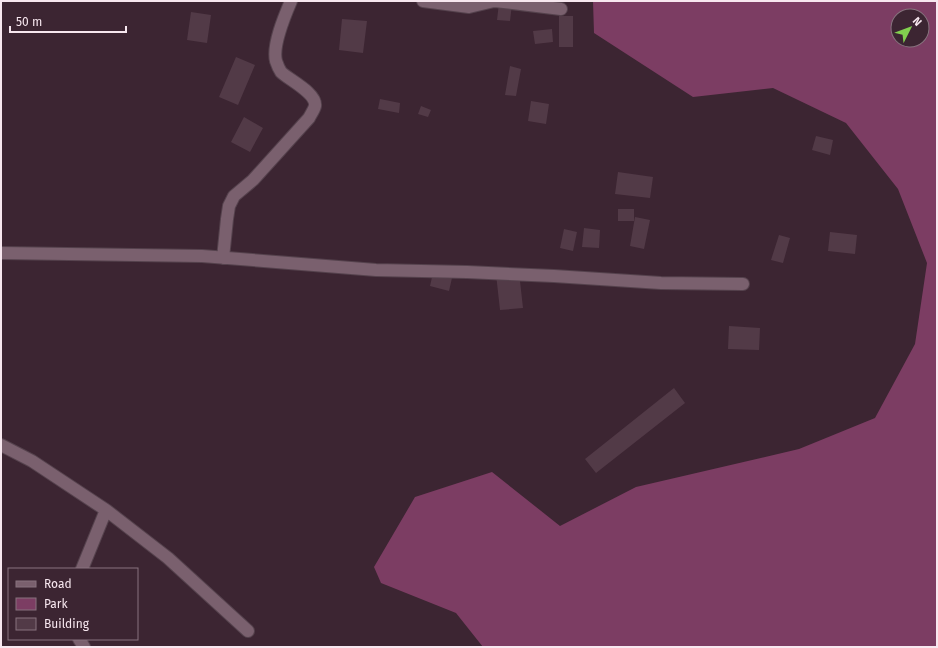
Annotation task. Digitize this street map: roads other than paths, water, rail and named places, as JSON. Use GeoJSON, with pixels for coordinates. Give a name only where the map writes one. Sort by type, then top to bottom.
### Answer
{"type":"FeatureCollection","features":[{"type":"Feature","properties":{"kind":"street"},"geometry":{"type":"LineString","coordinates":[[223,258],[229,206],[234,196],[253,180],[309,118],[315,107],[314,100],[308,93],[281,71],[276,61],[275,51],[283,19],[291,1]]}},
{"type":"Feature","properties":{"kind":"street"},"geometry":{"type":"LineString","coordinates":[[423,1],[469,7],[494,1],[561,10]]}},
{"type":"Feature","properties":{"kind":"street"},"geometry":{"type":"LineString","coordinates":[[1,253],[194,256],[376,270],[467,272],[661,283],[743,284]]}},
{"type":"Feature","properties":{"kind":"street"},"geometry":{"type":"LineString","coordinates":[[1,445],[32,461],[106,510],[168,558],[248,631]]}},
{"type":"Feature","properties":{"kind":"street"},"geometry":{"type":"LineString","coordinates":[[82,568],[106,510]]}}]}
